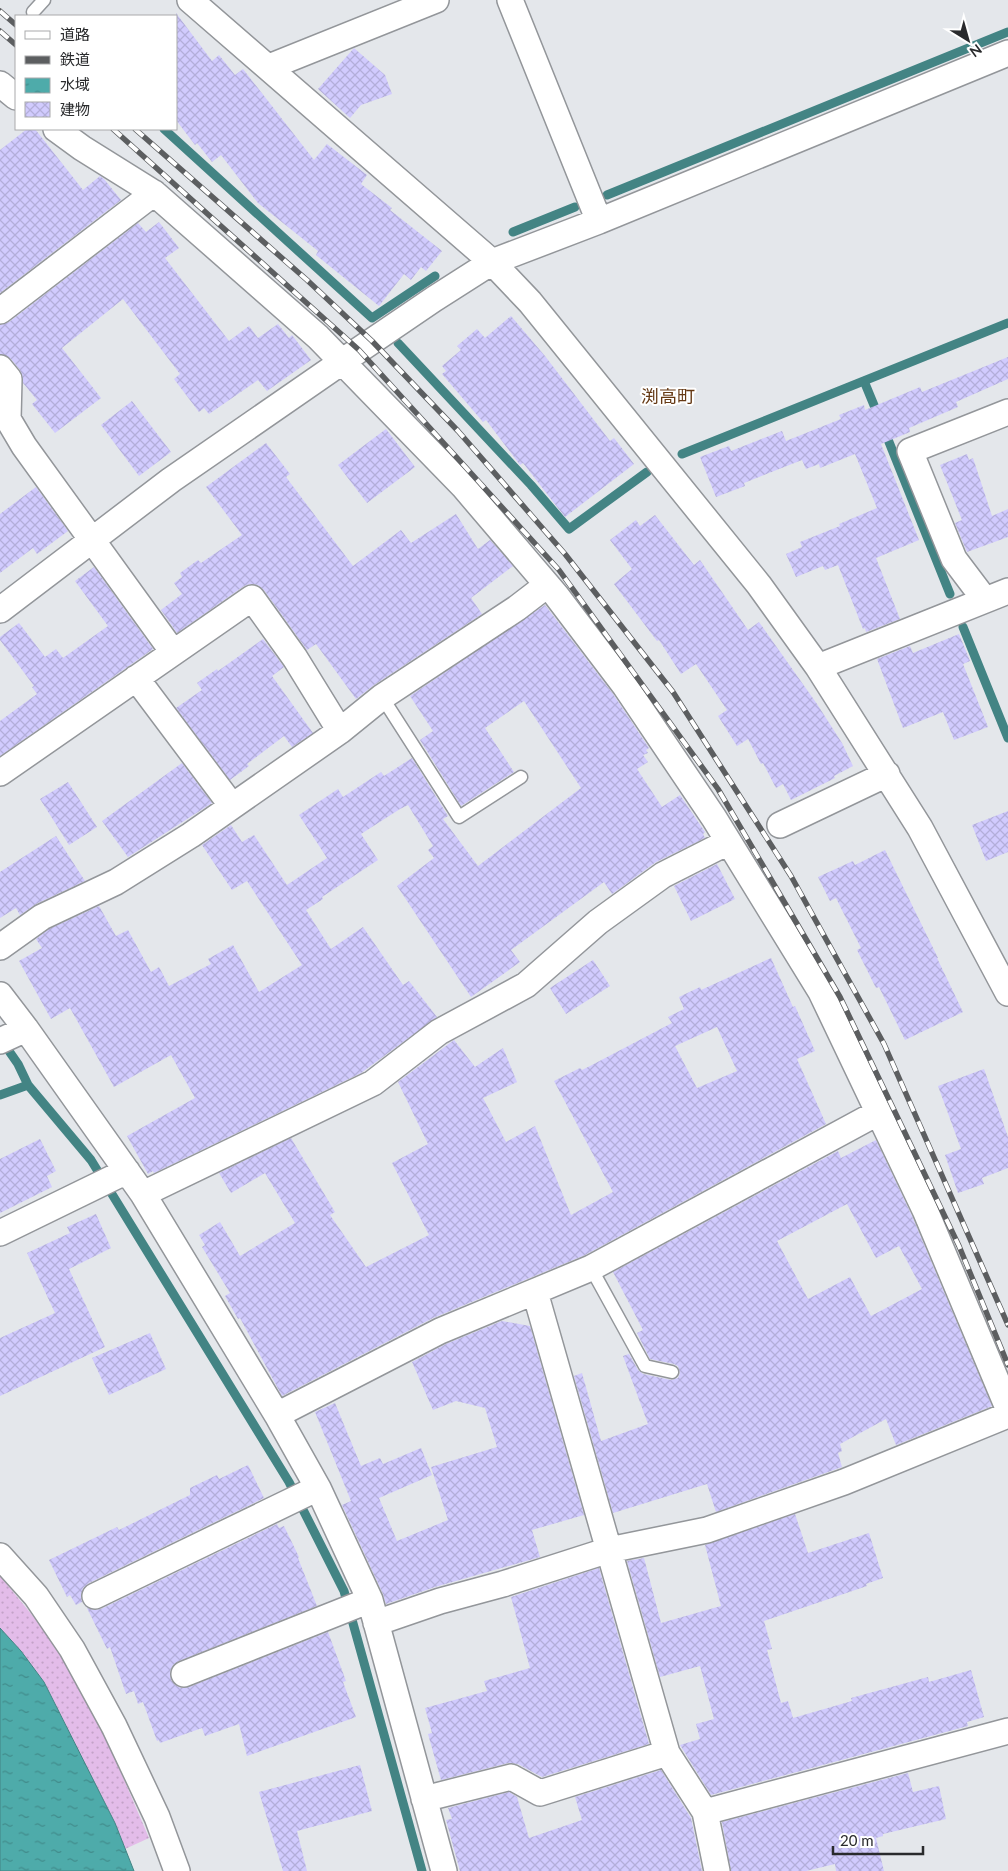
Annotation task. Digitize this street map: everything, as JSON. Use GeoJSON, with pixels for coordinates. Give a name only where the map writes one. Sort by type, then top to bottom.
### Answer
{"type":"FeatureCollection","features":[{"type":"Feature","properties":{"kind":"street"},"geometry":{"type":"LineString","coordinates":[[190,0],[492,262],[530,302],[753,577],[818,667],[920,828],[1008,993]]}},
{"type":"Feature","properties":{"kind":"street"},"geometry":{"type":"LineString","coordinates":[[269,67],[436,0]]}},
{"type":"Feature","properties":{"kind":"street"},"geometry":{"type":"LineString","coordinates":[[510,0],[599,221]]}},
{"type":"Feature","properties":{"kind":"street"},"geometry":{"type":"LineString","coordinates":[[0,610],[171,480],[434,298],[492,262],[599,221],[1008,53]]}},
{"type":"Feature","properties":{"kind":"street"},"geometry":{"type":"LineString","coordinates":[[57,130],[82,148],[154,193],[318,337],[462,486],[547,585],[625,686],[714,818],[821,992],[925,1210],[1008,1408]]}},
{"type":"Feature","properties":{"kind":"street"},"geometry":{"type":"LineString","coordinates":[[0,311],[154,193]]}},
{"type":"Feature","properties":{"kind":"street"},"geometry":{"type":"LineString","coordinates":[[0,368],[9,379],[8,419],[24,446],[173,652]]}},
{"type":"Feature","properties":{"kind":"street"},"geometry":{"type":"LineString","coordinates":[[985,600],[954,559],[910,451],[1008,412]]}},
{"type":"Feature","properties":{"kind":"street"},"geometry":{"type":"LineString","coordinates":[[0,947],[42,917],[116,882],[191,835],[340,731],[382,697],[509,613],[547,585]]}},
{"type":"Feature","properties":{"kind":"street"},"geometry":{"type":"LineString","coordinates":[[818,667],[1008,591]]}},
{"type":"Feature","properties":{"kind":"street"},"geometry":{"type":"LineString","coordinates":[[0,774],[252,598],[295,658],[340,731]]}},
{"type":"Feature","properties":{"kind":"street"},"geometry":{"type":"LineString","coordinates":[[136,678],[232,806]]}},
{"type":"Feature","properties":{"kind":"street"},"geometry":{"type":"LineString","coordinates":[[780,825],[887,774]]}},
{"type":"Feature","properties":{"kind":"street"},"geometry":{"type":"LineString","coordinates":[[143,1194],[373,1083],[439,1032],[526,985],[598,922],[663,875],[728,842]]}},
{"type":"Feature","properties":{"kind":"street"},"geometry":{"type":"LineString","coordinates":[[0,995],[12,1035],[121,1174],[143,1194],[277,1414],[368,1609],[444,1871]]}},
{"type":"Feature","properties":{"kind":"street"},"geometry":{"type":"LineString","coordinates":[[277,1414],[440,1331],[591,1268],[879,1112]]}},
{"type":"Feature","properties":{"kind":"street"},"geometry":{"type":"LineString","coordinates":[[0,1233],[121,1174]]}},
{"type":"Feature","properties":{"kind":"street"},"geometry":{"type":"LineString","coordinates":[[534,1292],[667,1753],[705,1812],[717,1871]]}},
{"type":"Feature","properties":{"kind":"street"},"geometry":{"type":"LineString","coordinates":[[184,1674],[335,1614],[440,1601],[503,1584],[609,1550],[707,1530],[844,1482],[1008,1415]]}},
{"type":"Feature","properties":{"kind":"street"},"geometry":{"type":"LineString","coordinates":[[94,1596],[313,1490]]}},
{"type":"Feature","properties":{"kind":"street"},"geometry":{"type":"LineString","coordinates":[[0,1556],[36,1596],[72,1649],[114,1726],[157,1817],[177,1871]]}},
{"type":"Feature","properties":{"kind":"street"},"geometry":{"type":"LineString","coordinates":[[705,1812],[1008,1731]]}},
{"type":"Feature","properties":{"kind":"street"},"geometry":{"type":"LineString","coordinates":[[424,1799],[511,1777],[540,1793],[667,1753]]}},
{"type":"Feature","properties":{"kind":"lane"},"geometry":{"type":"LineString","coordinates":[[33,12],[44,0]]}},
{"type":"Feature","properties":{"kind":"lane"},"geometry":{"type":"LineString","coordinates":[[382,697],[459,817],[521,777]]}},
{"type":"Feature","properties":{"kind":"lane"},"geometry":{"type":"LineString","coordinates":[[591,1268],[644,1366],[672,1372]]}},
{"type":"Feature","properties":{"kind":"shaded area"},"geometry":{"type":"Polygon","coordinates":[[[0,1576],[55,1643],[95,1712],[149,1838],[125,1849],[115,1823],[44,1682],[21,1651],[0,1628],[0,1576]]]}},
{"type":"Feature","properties":{"kind":"water"},"geometry":{"type":"Polygon","coordinates":[[[0,1628],[21,1651],[44,1682],[115,1823],[134,1871],[0,1871],[0,1628]]]}},
{"type":"Feature","properties":{"kind":"building"},"geometry":{"type":"Polygon","coordinates":[[[178,16],[212,61],[219,55],[235,75],[243,69],[314,160],[327,144],[367,175],[361,184],[392,208],[390,210],[442,251],[426,271],[421,267],[411,280],[404,274],[379,306],[316,255],[318,251],[258,203],[221,155],[212,162],[197,143],[195,145],[178,123],[178,16]]]}},
{"type":"Feature","properties":{"kind":"building"},"geometry":{"type":"Polygon","coordinates":[[[354,48],[385,75],[392,94],[361,105],[350,118],[318,89],[354,48]]]}},
{"type":"Feature","properties":{"kind":"building"},"geometry":{"type":"Polygon","coordinates":[[[26,130],[36,130],[83,190],[100,176],[121,200],[0,293],[0,150],[26,130]]]}},
{"type":"Feature","properties":{"kind":"building"},"geometry":{"type":"Polygon","coordinates":[[[159,222],[179,248],[165,258],[229,341],[249,326],[258,338],[278,324],[289,338],[292,335],[311,360],[267,391],[258,380],[209,414],[204,408],[199,412],[174,379],[180,374],[123,299],[62,348],[101,398],[55,433],[32,404],[37,400],[23,383],[20,370],[11,359],[0,354],[0,325],[9,322],[138,223],[146,232],[159,222]]]}},
{"type":"Feature","properties":{"kind":"building"},"geometry":{"type":"Polygon","coordinates":[[[511,316],[545,356],[610,441],[614,438],[634,464],[565,517],[523,463],[520,465],[486,420],[483,422],[442,374],[446,371],[442,366],[461,350],[457,346],[477,329],[485,338],[511,316]]]}},
{"type":"Feature","properties":{"kind":"building"},"geometry":{"type":"Polygon","coordinates":[[[1008,357],[1008,379],[956,402],[958,407],[909,428],[910,432],[881,444],[919,540],[876,558],[900,619],[866,632],[865,628],[863,629],[838,565],[825,570],[823,566],[796,577],[786,554],[802,547],[800,542],[840,526],[839,524],[877,508],[855,454],[820,468],[819,464],[806,469],[802,460],[744,483],[745,486],[716,497],[700,457],[729,446],[731,451],[782,431],[786,441],[841,419],[839,415],[864,405],[865,410],[920,387],[922,392],[1008,357]]]}},
{"type":"Feature","properties":{"kind":"building"},"geometry":{"type":"Polygon","coordinates":[[[132,401],[171,452],[139,476],[101,425],[132,401]]]}},
{"type":"Feature","properties":{"kind":"building"},"geometry":{"type":"Polygon","coordinates":[[[386,429],[415,467],[367,503],[338,465],[386,429]]]}},
{"type":"Feature","properties":{"kind":"building"},"geometry":{"type":"Polygon","coordinates":[[[266,443],[290,474],[286,477],[353,566],[401,530],[411,543],[456,514],[478,549],[490,540],[513,566],[471,598],[482,614],[374,685],[356,699],[316,644],[307,650],[264,590],[258,585],[250,584],[244,586],[177,633],[161,610],[182,594],[174,583],[182,577],[180,573],[198,560],[201,563],[242,535],[206,487],[266,443]]]}},
{"type":"Feature","properties":{"kind":"building"},"geometry":{"type":"Polygon","coordinates":[[[967,454],[969,460],[973,458],[992,516],[1008,509],[1008,537],[967,552],[955,523],[962,520],[940,465],[967,454]]]}},
{"type":"Feature","properties":{"kind":"building"},"geometry":{"type":"Polygon","coordinates":[[[36,487],[68,531],[37,554],[33,548],[0,573],[0,514],[36,487]]]}},
{"type":"Feature","properties":{"kind":"building"},"geometry":{"type":"Polygon","coordinates":[[[655,515],[694,565],[700,560],[748,630],[759,622],[817,704],[842,743],[853,766],[834,776],[835,778],[791,800],[783,784],[776,788],[748,739],[737,746],[718,716],[727,710],[696,664],[681,674],[659,640],[657,641],[614,584],[632,569],[610,540],[636,520],[640,526],[655,515]]]}},
{"type":"Feature","properties":{"kind":"building"},"geometry":{"type":"Polygon","coordinates":[[[94,567],[153,649],[0,756],[0,721],[37,694],[32,687],[34,686],[0,640],[0,637],[19,623],[45,657],[56,649],[63,658],[108,626],[75,581],[94,567]]]}},
{"type":"Feature","properties":{"kind":"building"},"geometry":{"type":"Polygon","coordinates":[[[545,605],[613,694],[649,748],[646,750],[648,753],[643,755],[648,762],[637,769],[662,807],[680,795],[705,832],[703,834],[705,838],[656,862],[612,894],[604,882],[511,950],[520,962],[471,997],[397,886],[434,858],[428,850],[433,846],[408,805],[400,809],[361,834],[378,860],[322,897],[323,899],[306,910],[331,949],[363,927],[403,985],[409,981],[437,1017],[361,1073],[154,1173],[153,1171],[148,1174],[127,1136],[195,1098],[171,1055],[114,1087],[70,1008],[51,1019],[19,961],[42,948],[36,939],[49,929],[99,906],[116,936],[128,930],[151,972],[159,967],[169,986],[211,964],[208,959],[233,945],[259,992],[302,965],[247,881],[232,890],[202,845],[231,825],[242,842],[254,835],[287,885],[327,858],[299,815],[338,789],[343,797],[381,772],[384,776],[412,758],[448,816],[443,819],[478,866],[581,788],[524,701],[485,728],[514,772],[461,806],[420,740],[433,731],[410,696],[545,605]]]}},
{"type":"Feature","properties":{"kind":"building"},"geometry":{"type":"Polygon","coordinates":[[[959,634],[970,661],[963,664],[988,727],[954,740],[943,712],[903,728],[877,659],[910,646],[913,653],[959,634]]]}},
{"type":"Feature","properties":{"kind":"building"},"geometry":{"type":"Polygon","coordinates":[[[263,639],[284,667],[272,676],[313,733],[292,747],[284,736],[247,764],[249,766],[230,780],[176,708],[202,690],[197,683],[217,669],[218,671],[263,639]]]}},
{"type":"Feature","properties":{"kind":"building"},"geometry":{"type":"Polygon","coordinates":[[[182,763],[212,803],[128,857],[102,821],[182,763]]]}},
{"type":"Feature","properties":{"kind":"building"},"geometry":{"type":"Polygon","coordinates":[[[68,782],[97,827],[69,845],[40,799],[68,782]]]}},
{"type":"Feature","properties":{"kind":"building"},"geometry":{"type":"Polygon","coordinates":[[[1008,811],[1008,852],[986,861],[972,825],[1008,811]]]}},
{"type":"Feature","properties":{"kind":"building"},"geometry":{"type":"Polygon","coordinates":[[[56,836],[85,881],[36,904],[20,915],[16,908],[0,918],[0,872],[56,836]]]}},
{"type":"Feature","properties":{"kind":"building"},"geometry":{"type":"Polygon","coordinates":[[[885,850],[963,1012],[905,1040],[879,987],[876,988],[857,950],[861,948],[836,898],[830,901],[818,877],[853,861],[855,865],[885,850]]]}},
{"type":"Feature","properties":{"kind":"building"},"geometry":{"type":"Polygon","coordinates":[[[717,864],[735,899],[691,921],[674,886],[717,864]]]}},
{"type":"Feature","properties":{"kind":"building"},"geometry":{"type":"Polygon","coordinates":[[[771,958],[815,1051],[797,1059],[826,1124],[585,1255],[433,1318],[282,1396],[240,1318],[238,1319],[225,1296],[230,1293],[202,1247],[205,1245],[199,1235],[220,1222],[240,1256],[295,1223],[265,1173],[231,1193],[219,1173],[291,1138],[335,1212],[330,1215],[366,1267],[429,1235],[392,1163],[428,1144],[398,1082],[454,1040],[475,1067],[503,1048],[517,1082],[483,1098],[506,1142],[535,1126],[571,1215],[613,1192],[554,1081],[580,1068],[582,1070],[672,1023],[668,1017],[684,1009],[679,997],[700,987],[701,990],[771,958]],[[717,1027],[675,1046],[697,1088],[737,1071],[717,1027]]]}},
{"type":"Feature","properties":{"kind":"building"},"geometry":{"type":"Polygon","coordinates":[[[593,960],[610,986],[566,1014],[550,988],[593,960]]]}},
{"type":"Feature","properties":{"kind":"building"},"geometry":{"type":"Polygon","coordinates":[[[984,1069],[1008,1137],[1008,1168],[982,1178],[984,1184],[958,1193],[945,1155],[961,1149],[938,1086],[984,1069]]]}},
{"type":"Feature","properties":{"kind":"building"},"geometry":{"type":"Polygon","coordinates":[[[40,1139],[56,1171],[47,1176],[52,1187],[0,1213],[0,1159],[40,1139]]]}},
{"type":"Feature","properties":{"kind":"building"},"geometry":{"type":"Polygon","coordinates":[[[876,1140],[912,1216],[992,1406],[896,1445],[886,1419],[840,1444],[842,1451],[838,1453],[842,1467],[716,1512],[707,1484],[613,1513],[574,1376],[582,1373],[601,1441],[648,1424],[623,1356],[629,1354],[638,1370],[643,1374],[671,1380],[678,1378],[680,1373],[678,1366],[674,1364],[650,1359],[637,1333],[643,1330],[613,1272],[838,1151],[841,1158],[876,1140]],[[847,1204],[777,1241],[808,1299],[850,1277],[871,1316],[922,1289],[899,1246],[876,1258],[847,1204]]]}},
{"type":"Feature","properties":{"kind":"building"},"geometry":{"type":"Polygon","coordinates":[[[96,1214],[111,1248],[69,1269],[105,1347],[0,1396],[0,1338],[55,1313],[27,1253],[70,1233],[67,1227],[96,1214]]]}},
{"type":"Feature","properties":{"kind":"building"},"geometry":{"type":"Polygon","coordinates":[[[502,1321],[530,1326],[584,1515],[532,1530],[540,1557],[435,1587],[386,1604],[342,1505],[351,1501],[315,1412],[335,1403],[361,1466],[380,1458],[383,1464],[421,1448],[432,1475],[379,1498],[397,1541],[448,1520],[431,1467],[497,1447],[485,1408],[456,1401],[433,1410],[412,1362],[446,1344],[502,1321]]]}},
{"type":"Feature","properties":{"kind":"building"},"geometry":{"type":"Polygon","coordinates":[[[150,1333],[166,1369],[109,1395],[92,1358],[150,1333]]]}},
{"type":"Feature","properties":{"kind":"building"},"geometry":{"type":"Polygon","coordinates":[[[248,1465],[264,1498],[89,1583],[83,1588],[82,1602],[76,1605],[70,1595],[67,1597],[49,1560],[117,1527],[119,1530],[190,1495],[190,1488],[217,1475],[219,1479],[248,1465]]]}},
{"type":"Feature","properties":{"kind":"building"},"geometry":{"type":"Polygon","coordinates":[[[795,1514],[808,1553],[869,1533],[883,1578],[866,1584],[867,1586],[764,1621],[772,1649],[767,1650],[781,1703],[788,1701],[793,1718],[852,1701],[851,1698],[928,1677],[929,1682],[971,1670],[984,1717],[967,1722],[968,1726],[711,1795],[680,1745],[700,1739],[696,1724],[714,1719],[700,1666],[660,1677],[627,1561],[644,1558],[661,1623],[721,1606],[705,1545],[795,1514]]]}},
{"type":"Feature","properties":{"kind":"building"},"geometry":{"type":"Polygon","coordinates":[[[277,1524],[279,1528],[284,1526],[299,1557],[317,1606],[179,1661],[173,1665],[170,1671],[171,1680],[181,1688],[189,1687],[328,1632],[346,1681],[343,1682],[356,1717],[247,1756],[239,1724],[205,1736],[202,1728],[160,1743],[159,1740],[157,1741],[143,1702],[138,1704],[134,1691],[126,1694],[110,1647],[107,1649],[87,1608],[101,1609],[277,1524]]]}},
{"type":"Feature","properties":{"kind":"building"},"geometry":{"type":"Polygon","coordinates":[[[599,1568],[649,1744],[542,1777],[518,1764],[508,1763],[441,1780],[428,1734],[432,1733],[425,1708],[487,1691],[484,1681],[530,1668],[511,1597],[599,1568]]]}},
{"type":"Feature","properties":{"kind":"building"},"geometry":{"type":"Polygon","coordinates":[[[360,1765],[372,1811],[297,1831],[307,1871],[283,1871],[259,1792],[360,1765]]]}},
{"type":"Feature","properties":{"kind":"building"},"geometry":{"type":"Polygon","coordinates":[[[661,1770],[691,1818],[702,1871],[460,1871],[446,1820],[452,1819],[448,1808],[509,1792],[517,1797],[529,1838],[582,1820],[575,1797],[661,1770]]]}},
{"type":"Feature","properties":{"kind":"building"},"geometry":{"type":"Polygon","coordinates":[[[908,1773],[913,1792],[939,1786],[946,1819],[883,1834],[883,1836],[876,1838],[884,1871],[836,1871],[835,1864],[806,1871],[731,1871],[722,1822],[908,1773]]]}},
{"type":"Feature","properties":{"kind":"waterway"},"geometry":{"type":"LineString","coordinates":[[607,195],[1008,32]]}},
{"type":"Feature","properties":{"kind":"waterway"},"geometry":{"type":"LineString","coordinates":[[165,130],[372,318],[435,276]]}},
{"type":"Feature","properties":{"kind":"waterway"},"geometry":{"type":"LineString","coordinates":[[513,232],[575,207]]}},
{"type":"Feature","properties":{"kind":"waterway"},"geometry":{"type":"LineString","coordinates":[[682,454],[1008,323]]}},
{"type":"Feature","properties":{"kind":"waterway"},"geometry":{"type":"LineString","coordinates":[[398,343],[531,485],[569,529],[647,472]]}},
{"type":"Feature","properties":{"kind":"waterway"},"geometry":{"type":"LineString","coordinates":[[864,381],[878,415]]}},
{"type":"Feature","properties":{"kind":"waterway"},"geometry":{"type":"LineString","coordinates":[[885,432],[950,594]]}},
{"type":"Feature","properties":{"kind":"waterway"},"geometry":{"type":"LineString","coordinates":[[963,627],[1008,738]]}},
{"type":"Feature","properties":{"kind":"waterway"},"geometry":{"type":"LineString","coordinates":[[2,1041],[18,1064],[28,1085],[91,1160],[289,1482],[344,1591],[422,1871]]}},
{"type":"Feature","properties":{"kind":"waterway"},"geometry":{"type":"LineString","coordinates":[[0,1095],[28,1085]]}},
{"type":"Feature","properties":{"kind":"railway"},"geometry":{"type":"LineString","coordinates":[[0,11],[15,24]]}},
{"type":"Feature","properties":{"kind":"railway"},"geometry":{"type":"LineString","coordinates":[[0,31],[15,44]]}},
{"type":"Feature","properties":{"kind":"railway"},"geometry":{"type":"LineString","coordinates":[[114,130],[359,350],[559,570],[718,789],[840,997],[959,1246],[1008,1365]]}},
{"type":"Feature","properties":{"kind":"railway"},"geometry":{"type":"LineString","coordinates":[[136,130],[307,280],[372,341],[458,431],[565,554],[673,692],[791,876],[884,1044],[1008,1325]]}},
{"type":"Feature","properties":{"kind":"district","name":"渕高町"},"geometry":{"type":"Point","coordinates":[668,396]}}]}
